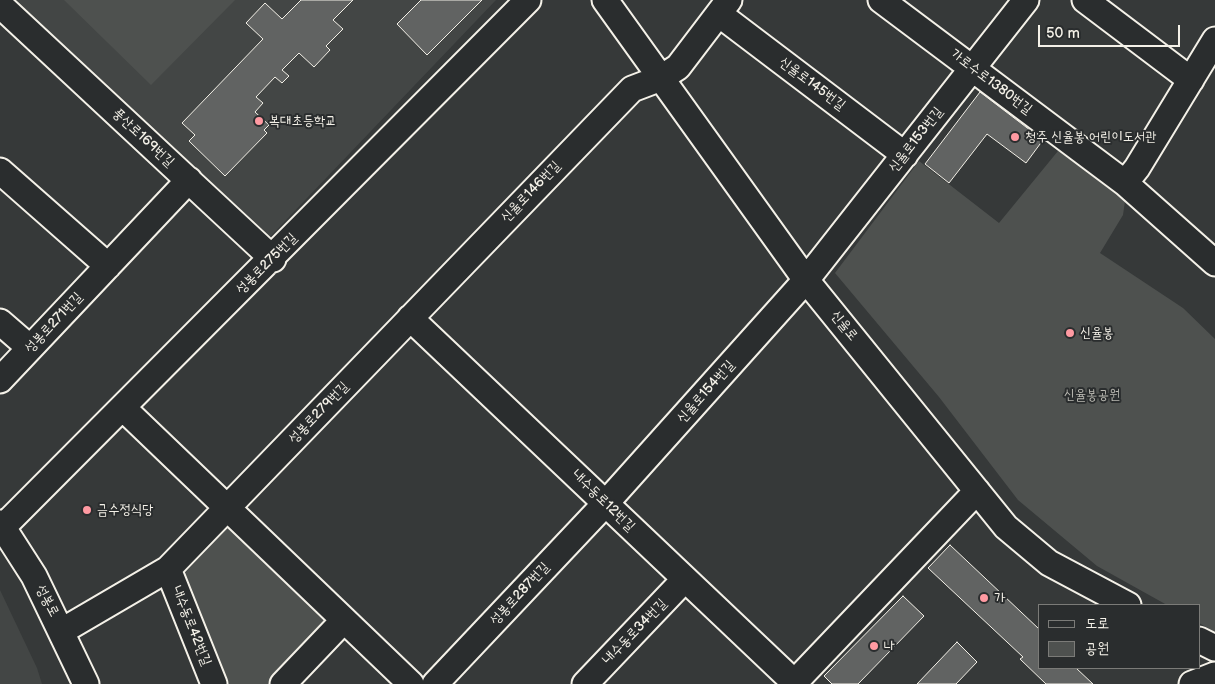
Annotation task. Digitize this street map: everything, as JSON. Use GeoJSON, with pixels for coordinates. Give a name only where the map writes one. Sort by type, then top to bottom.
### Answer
{"type":"FeatureCollection","features":[{"type":"Feature","properties":{"kind":"street","name":"신율로"},"geometry":{"type":"LineString","coordinates":[[605,0],[806,280],[1006,527],[1049,563],[1126,604]]}},
{"type":"Feature","properties":{"kind":"street","name":"가로수로1380번길"},"geometry":{"type":"LineString","coordinates":[[881,0],[1125,183],[1215,263]]}},
{"type":"Feature","properties":{"kind":"street","name":"신율로153번길"},"geometry":{"type":"LineString","coordinates":[[806,280],[1026,0]]}},
{"type":"Feature","properties":{"kind":"street"},"geometry":{"type":"LineString","coordinates":[[1085,0],[1191,80]]}},
{"type":"Feature","properties":{"kind":"street","name":"성봉로275번길"},"geometry":{"type":"LineString","coordinates":[[2,524],[123,408],[273,259],[520,3]]}},
{"type":"Feature","properties":{"kind":"street","name":"신율로145번길"},"geometry":{"type":"LineString","coordinates":[[661,78],[678,67],[724,7],[905,155]]}},
{"type":"Feature","properties":{"kind":"street","name":"풍산로169번길"},"geometry":{"type":"LineString","coordinates":[[5,18],[189,180],[273,259]]}},
{"type":"Feature","properties":{"kind":"street"},"geometry":{"type":"LineString","coordinates":[[1125,183],[1137,168],[1215,40]]}},
{"type":"Feature","properties":{"kind":"street","name":"신율로146번길"},"geometry":{"type":"LineString","coordinates":[[410,318],[632,90],[661,78]]}},
{"type":"Feature","properties":{"kind":"street"},"geometry":{"type":"LineString","coordinates":[[0,171],[108,266]]}},
{"type":"Feature","properties":{"kind":"street","name":"성봉로271번길"},"geometry":{"type":"LineString","coordinates":[[0,380],[189,180]]}},
{"type":"Feature","properties":{"kind":"street","name":"신율로154번길"},"geometry":{"type":"LineString","coordinates":[[605,504],[806,280]]}},
{"type":"Feature","properties":{"kind":"street","name":"내수동로12번길"},"geometry":{"type":"LineString","coordinates":[[410,318],[795,683]]}},
{"type":"Feature","properties":{"kind":"street","name":"성봉로279번길"},"geometry":{"type":"LineString","coordinates":[[62,631],[168,569],[410,318]]}},
{"type":"Feature","properties":{"kind":"street"},"geometry":{"type":"LineString","coordinates":[[0,322],[30,348]]}},
{"type":"Feature","properties":{"kind":"street"},"geometry":{"type":"LineString","coordinates":[[123,408],[411,684]]}},
{"type":"Feature","properties":{"kind":"street"},"geometry":{"type":"LineString","coordinates":[[795,683],[977,491]]}},
{"type":"Feature","properties":{"kind":"street","name":"성봉로287번길"},"geometry":{"type":"LineString","coordinates":[[435,684],[605,504]]}},
{"type":"Feature","properties":{"kind":"street","name":"성봉로"},"geometry":{"type":"LineString","coordinates":[[2,524],[34,576],[86,684]]}},
{"type":"Feature","properties":{"kind":"street","name":"내수동로42번길"},"geometry":{"type":"LineString","coordinates":[[168,569],[214,684]]}},
{"type":"Feature","properties":{"kind":"street","name":"내수동로34번길"},"geometry":{"type":"LineString","coordinates":[[585,684],[685,579]]}},
{"type":"Feature","properties":{"kind":"street"},"geometry":{"type":"LineString","coordinates":[[283,684],[344,620]]}},
{"type":"Feature","properties":{"kind":"street"},"geometry":{"type":"LineString","coordinates":[[1200,640],[1215,648]]}},
{"type":"Feature","properties":{"kind":"street"},"geometry":{"type":"LineString","coordinates":[[1192,684],[1215,675]]}},
{"type":"Feature","properties":{"kind":"shaded area","name":"복대초등학교"},"geometry":{"type":"Polygon","coordinates":[[[8,0],[496,0],[266,241],[8,0]]]}},
{"type":"Feature","properties":{"kind":"shaded area"},"geometry":{"type":"Polygon","coordinates":[[[0,590],[37,668],[42,684],[0,684],[0,590]]]}},
{"type":"Feature","properties":{"kind":"green space"},"geometry":{"type":"Polygon","coordinates":[[[64,0],[235,0],[151,85],[64,0]]]}},
{"type":"Feature","properties":{"kind":"green space","name":"신율봉공원"},"geometry":{"type":"Polygon","coordinates":[[[1058,151],[1070,154],[1125,201],[1123,215],[1100,253],[1183,308],[1215,339],[1215,632],[1200,624],[1200,604],[1165,604],[1097,566],[1018,500],[939,397],[835,273],[919,161],[999,223],[1058,151]]]}},
{"type":"Feature","properties":{"kind":"green space"},"geometry":{"type":"Polygon","coordinates":[[[231,524],[333,622],[272,684],[225,684],[183,575],[231,524]]]}},
{"type":"Feature","properties":{"kind":"building"},"geometry":{"type":"Polygon","coordinates":[[[301,0],[353,0],[333,20],[343,29],[326,46],[330,50],[314,67],[299,53],[282,70],[289,76],[282,83],[275,77],[256,97],[263,103],[255,112],[269,125],[264,130],[267,133],[225,176],[189,141],[195,135],[182,123],[263,39],[246,23],[265,3],[282,19],[301,0]]]}},
{"type":"Feature","properties":{"kind":"building"},"geometry":{"type":"Polygon","coordinates":[[[421,0],[482,0],[427,55],[397,24],[421,0]]]}},
{"type":"Feature","properties":{"kind":"building","name":"청주 신율봉 어린이도서관"},"geometry":{"type":"Polygon","coordinates":[[[980,92],[1043,140],[1026,163],[987,134],[949,183],[925,164],[980,92]]]}},
{"type":"Feature","properties":{"kind":"building","name":"가"},"geometry":{"type":"Polygon","coordinates":[[[950,545],[1038,628],[1038,669],[1077,669],[1093,684],[1046,684],[1020,659],[1023,657],[928,568],[950,545]]]}},
{"type":"Feature","properties":{"kind":"building","name":"나"},"geometry":{"type":"Polygon","coordinates":[[[903,596],[924,616],[858,684],[832,684],[824,676],[903,596]]]}},
{"type":"Feature","properties":{"kind":"building"},"geometry":{"type":"Polygon","coordinates":[[[957,642],[977,662],[956,684],[917,684],[957,642]]]}},
{"type":"Feature","properties":{"kind":"place","name":"복대초등학교"},"geometry":{"type":"Point","coordinates":[259,121]}},
{"type":"Feature","properties":{"kind":"place","name":"청주 신율봉 어린이도서관"},"geometry":{"type":"Point","coordinates":[1015,137]}},
{"type":"Feature","properties":{"kind":"place","name":"신율봉"},"geometry":{"type":"Point","coordinates":[1070,333]}},
{"type":"Feature","properties":{"kind":"place","name":"금수정식당"},"geometry":{"type":"Point","coordinates":[87,510]}},
{"type":"Feature","properties":{"kind":"place","name":"가"},"geometry":{"type":"Point","coordinates":[984,598]}},
{"type":"Feature","properties":{"kind":"place","name":"나"},"geometry":{"type":"Point","coordinates":[874,646]}}]}
